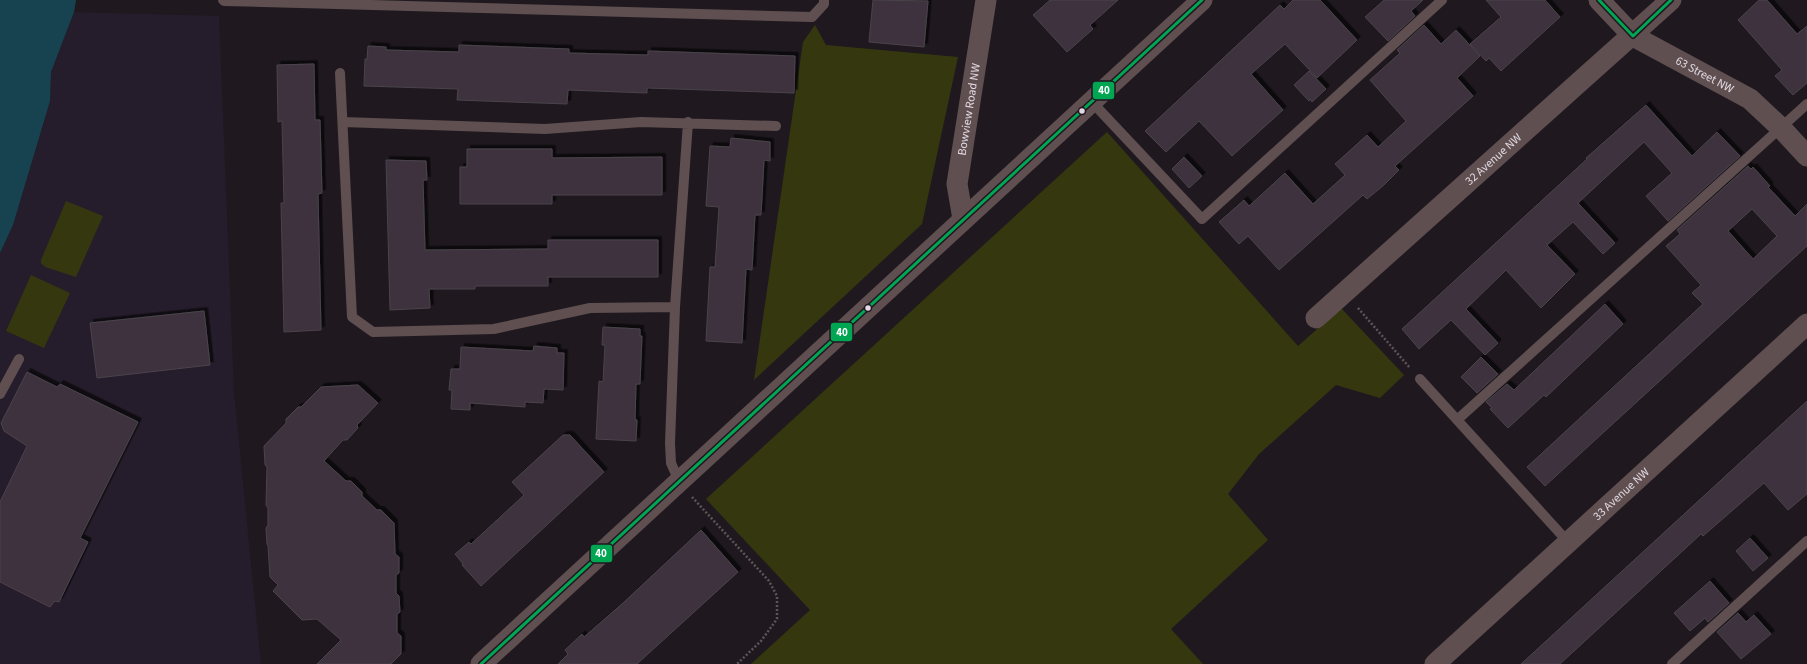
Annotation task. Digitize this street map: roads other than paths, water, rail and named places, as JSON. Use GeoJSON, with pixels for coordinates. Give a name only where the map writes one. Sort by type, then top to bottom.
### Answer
{"type":"FeatureCollection","features":[{"type":"Feature","properties":{"kind":"street","name":"Bowview Road NW"},"geometry":{"type":"LineString","coordinates":[[963,219],[957,184],[986,0]]}},
{"type":"Feature","properties":{"kind":"street"},"geometry":{"type":"LineString","coordinates":[[481,664],[1202,0]]}},
{"type":"Feature","properties":{"kind":"street","name":"63 Street NW"},"geometry":{"type":"LineString","coordinates":[[1599,0],[1633,36],[1750,99],[1781,128],[1807,156]]}},
{"type":"Feature","properties":{"kind":"street","name":"32 Avenue NW"},"geometry":{"type":"LineString","coordinates":[[1316,318],[1633,36],[1671,0]]}},
{"type":"Feature","properties":{"kind":"street","name":"33 Avenue NW"},"geometry":{"type":"LineString","coordinates":[[1435,664],[1807,324]]}},
{"type":"Feature","properties":{"kind":"lane"},"geometry":{"type":"LineString","coordinates":[[223,0],[248,2],[812,17],[824,4],[824,0]]}},
{"type":"Feature","properties":{"kind":"lane"},"geometry":{"type":"LineString","coordinates":[[1091,102],[1202,219],[1442,0]]}},
{"type":"Feature","properties":{"kind":"lane"},"geometry":{"type":"LineString","coordinates":[[340,74],[352,317],[373,332],[494,329],[590,308],[675,307]]}},
{"type":"Feature","properties":{"kind":"lane"},"geometry":{"type":"LineString","coordinates":[[1457,420],[1807,104]]}},
{"type":"Feature","properties":{"kind":"lane"},"geometry":{"type":"LineString","coordinates":[[343,122],[545,129],[641,122],[688,122],[776,126]]}},
{"type":"Feature","properties":{"kind":"lane"},"geometry":{"type":"LineString","coordinates":[[679,482],[671,463],[670,443],[675,307],[688,122]]}},
{"type":"Feature","properties":{"kind":"lane"},"geometry":{"type":"LineString","coordinates":[[0,394],[19,359]]}},
{"type":"Feature","properties":{"kind":"lane"},"geometry":{"type":"LineString","coordinates":[[1420,380],[1568,542]]}},
{"type":"Feature","properties":{"kind":"lane"},"geometry":{"type":"LineString","coordinates":[[1672,664],[1807,541]]}},
{"type":"Feature","properties":{"kind":"water"},"geometry":{"type":"Polygon","coordinates":[[[0,0],[76,0],[74,12],[51,72],[50,101],[13,225],[0,253],[0,0]]]}}]}
